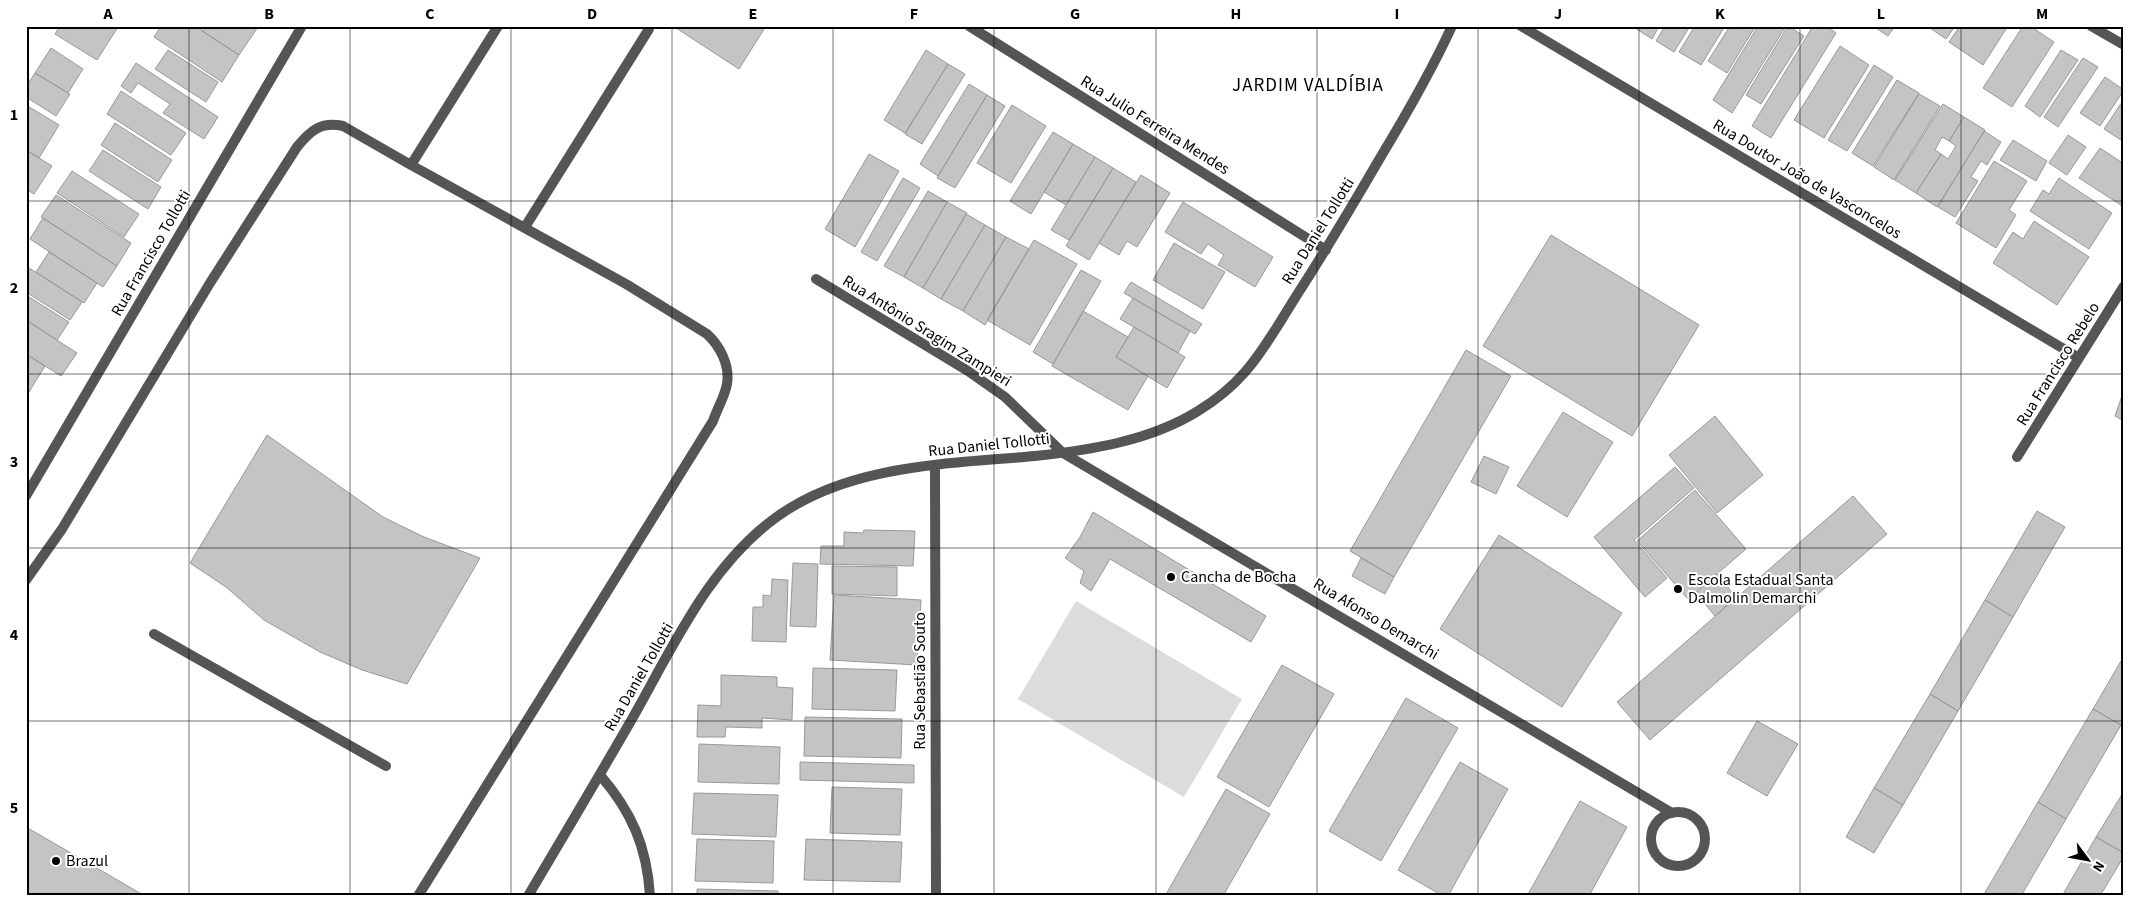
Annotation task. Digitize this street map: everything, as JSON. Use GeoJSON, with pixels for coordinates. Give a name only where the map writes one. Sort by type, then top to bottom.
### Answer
{"type":"FeatureCollection","features":[{"type":"Feature","properties":{"kind":"street","name":"Rua Francisco Tollotti"},"geometry":{"type":"LineString","coordinates":[[26,496],[302,26]]}},
{"type":"Feature","properties":{"kind":"street"},"geometry":{"type":"LineString","coordinates":[[412,165],[498,26]]}},
{"type":"Feature","properties":{"kind":"street","name":"Rua Julio Ferreira Mendes"},"geometry":{"type":"LineString","coordinates":[[969,26],[1326,250]]}},
{"type":"Feature","properties":{"kind":"street","name":"Rua Daniel Tollotti"},"geometry":{"type":"LineString","coordinates":[[528,896],[600,775],[679,635],[738,549],[780,515],[820,493],[873,475],[935,466],[1063,453],[1114,444],[1149,434],[1196,413],[1232,387],[1248,369],[1326,250],[1404,119],[1452,26]]}},
{"type":"Feature","properties":{"kind":"street","name":"Rua Doutor João de Vasconcelos"},"geometry":{"type":"LineString","coordinates":[[1521,26],[2078,358]]}},
{"type":"Feature","properties":{"kind":"street"},"geometry":{"type":"LineString","coordinates":[[2091,26],[2124,45]]}},
{"type":"Feature","properties":{"kind":"street"},"geometry":{"type":"LineString","coordinates":[[525,227],[649,29]]}},
{"type":"Feature","properties":{"kind":"street"},"geometry":{"type":"LineString","coordinates":[[26,580],[62,529],[220,267],[297,147],[310,132],[323,125],[334,124],[344,126],[626,284],[707,334],[714,341],[724,358],[727,383],[713,421],[418,896]]}},
{"type":"Feature","properties":{"kind":"street","name":"Rua Antônio Sragim Zampieri"},"geometry":{"type":"LineString","coordinates":[[816,280],[968,371],[1005,397],[1063,453]]}},
{"type":"Feature","properties":{"kind":"street","name":"Rua Francisco Rebelo"},"geometry":{"type":"LineString","coordinates":[[2018,457],[2124,286]]}},
{"type":"Feature","properties":{"kind":"street","name":"Rua Afonso Demarchi"},"geometry":{"type":"LineString","coordinates":[[1063,453],[1672,813]]}},
{"type":"Feature","properties":{"kind":"street","name":"Rua Sebastião Souto"},"geometry":{"type":"LineString","coordinates":[[935,466],[936,896]]}},
{"type":"Feature","properties":{"kind":"street"},"geometry":{"type":"LineString","coordinates":[[154,634],[386,766]]}},
{"type":"Feature","properties":{"kind":"street"},"geometry":{"type":"LineString","coordinates":[[600,775],[613,790],[638,833],[648,872],[650,896]]}},
{"type":"Feature","properties":{"kind":"street"},"geometry":{"type":"LineString","coordinates":[[1681,812],[1697,819],[1705,834],[1703,850],[1691,863],[1673,865],[1665,862],[1653,848],[1653,830],[1657,822],[1672,813],[1681,812]]}},
{"type":"Feature","properties":{"kind":"shaded area"},"geometry":{"type":"Polygon","coordinates":[[[1076,601],[1242,699],[1184,797],[1018,699],[1076,601]]]}},
{"type":"Feature","properties":{"kind":"building"},"geometry":{"type":"Polygon","coordinates":[[[60,26],[118,27],[97,60],[55,34],[60,26]]]}},
{"type":"Feature","properties":{"kind":"building"},"geometry":{"type":"Polygon","coordinates":[[[161,26],[195,26],[239,55],[222,82],[154,37],[161,26]]]}},
{"type":"Feature","properties":{"kind":"building"},"geometry":{"type":"Polygon","coordinates":[[[206,26],[258,27],[239,55],[202,31],[206,26]]]}},
{"type":"Feature","properties":{"kind":"building"},"geometry":{"type":"Polygon","coordinates":[[[673,26],[766,26],[739,69],[673,26]]]}},
{"type":"Feature","properties":{"kind":"building"},"geometry":{"type":"Polygon","coordinates":[[[1632,26],[1659,26],[1652,39],[1632,26]]]}},
{"type":"Feature","properties":{"kind":"building"},"geometry":{"type":"Polygon","coordinates":[[[1665,26],[1690,26],[1674,52],[1656,41],[1665,26]]]}},
{"type":"Feature","properties":{"kind":"building"},"geometry":{"type":"Polygon","coordinates":[[[1695,26],[1725,26],[1701,65],[1679,52],[1695,26]]]}},
{"type":"Feature","properties":{"kind":"building"},"geometry":{"type":"Polygon","coordinates":[[[1730,26],[1755,27],[1727,73],[1708,61],[1730,26]]]}},
{"type":"Feature","properties":{"kind":"building"},"geometry":{"type":"Polygon","coordinates":[[[1758,26],[1786,26],[1732,113],[1713,100],[1758,26]]]}},
{"type":"Feature","properties":{"kind":"building"},"geometry":{"type":"Polygon","coordinates":[[[1788,26],[1804,36],[1761,104],[1746,95],[1788,26]]]}},
{"type":"Feature","properties":{"kind":"building"},"geometry":{"type":"Polygon","coordinates":[[[1813,26],[1826,26],[1836,33],[1771,138],[1752,126],[1813,26]]]}},
{"type":"Feature","properties":{"kind":"building"},"geometry":{"type":"Polygon","coordinates":[[[1873,26],[1895,26],[1888,36],[1873,26]]]}},
{"type":"Feature","properties":{"kind":"building"},"geometry":{"type":"Polygon","coordinates":[[[1927,26],[1955,26],[1946,39],[1927,26]]]}},
{"type":"Feature","properties":{"kind":"building"},"geometry":{"type":"Polygon","coordinates":[[[1960,26],[2008,26],[1983,65],[1949,42],[1960,26]]]}},
{"type":"Feature","properties":{"kind":"building"},"geometry":{"type":"Polygon","coordinates":[[[2023,26],[2030,26],[2054,42],[2012,107],[1983,88],[2023,26]]]}},
{"type":"Feature","properties":{"kind":"building"},"geometry":{"type":"Polygon","coordinates":[[[1840,46],[1869,65],[1824,138],[1794,120],[1840,46]]]}},
{"type":"Feature","properties":{"kind":"building"},"geometry":{"type":"Polygon","coordinates":[[[51,48],[83,69],[68,93],[35,73],[51,48]]]}},
{"type":"Feature","properties":{"kind":"building"},"geometry":{"type":"Polygon","coordinates":[[[168,50],[218,82],[206,102],[155,69],[168,50]]]}},
{"type":"Feature","properties":{"kind":"building"},"geometry":{"type":"Polygon","coordinates":[[[926,50],[948,64],[905,133],[884,120],[926,50]]]}},
{"type":"Feature","properties":{"kind":"building"},"geometry":{"type":"Polygon","coordinates":[[[2061,50],[2078,60],[2040,117],[2025,106],[2061,50]]]}},
{"type":"Feature","properties":{"kind":"building"},"geometry":{"type":"Polygon","coordinates":[[[2083,58],[2098,67],[2058,127],[2044,117],[2083,58]]]}},
{"type":"Feature","properties":{"kind":"building"},"geometry":{"type":"Polygon","coordinates":[[[136,63],[218,117],[204,139],[163,113],[170,104],[138,83],[131,93],[121,86],[136,63]]]}},
{"type":"Feature","properties":{"kind":"building"},"geometry":{"type":"Polygon","coordinates":[[[948,64],[965,74],[922,144],[905,134],[948,64]]]}},
{"type":"Feature","properties":{"kind":"building"},"geometry":{"type":"Polygon","coordinates":[[[1874,65],[1893,77],[1847,151],[1828,140],[1874,65]]]}},
{"type":"Feature","properties":{"kind":"building"},"geometry":{"type":"Polygon","coordinates":[[[35,73],[70,94],[56,116],[26,97],[26,87],[35,73]]]}},
{"type":"Feature","properties":{"kind":"building"},"geometry":{"type":"Polygon","coordinates":[[[2105,77],[2124,90],[2100,126],[2080,113],[2105,77]]]}},
{"type":"Feature","properties":{"kind":"building"},"geometry":{"type":"Polygon","coordinates":[[[1897,80],[1919,93],[1873,166],[1852,153],[1897,80]]]}},
{"type":"Feature","properties":{"kind":"building"},"geometry":{"type":"Polygon","coordinates":[[[969,84],[987,95],[938,176],[920,164],[969,84]]]}},
{"type":"Feature","properties":{"kind":"building"},"geometry":{"type":"Polygon","coordinates":[[[121,91],[186,133],[171,155],[107,114],[121,91]]]}},
{"type":"Feature","properties":{"kind":"building"},"geometry":{"type":"Polygon","coordinates":[[[1919,94],[1940,106],[1894,180],[1874,167],[1919,94]]]}},
{"type":"Feature","properties":{"kind":"building"},"geometry":{"type":"Polygon","coordinates":[[[987,95],[1005,106],[955,188],[937,178],[987,95]]]}},
{"type":"Feature","properties":{"kind":"building"},"geometry":{"type":"Polygon","coordinates":[[[2124,99],[2124,142],[2104,129],[2124,99]]]}},
{"type":"Feature","properties":{"kind":"building"},"geometry":{"type":"Polygon","coordinates":[[[1943,104],[1964,117],[1949,141],[1942,137],[1935,150],[1941,154],[1916,193],[1895,180],[1943,104]]]}},
{"type":"Feature","properties":{"kind":"building"},"geometry":{"type":"Polygon","coordinates":[[[26,105],[59,125],[39,158],[26,150],[26,105]]]}},
{"type":"Feature","properties":{"kind":"building"},"geometry":{"type":"Polygon","coordinates":[[[1012,105],[1046,126],[1011,183],[977,163],[1012,105]]]}},
{"type":"Feature","properties":{"kind":"building"},"geometry":{"type":"Polygon","coordinates":[[[1964,117],[1985,130],[1937,207],[1916,193],[1941,154],[1948,159],[1956,146],[1949,141],[1964,117]]]}},
{"type":"Feature","properties":{"kind":"building"},"geometry":{"type":"Polygon","coordinates":[[[115,123],[172,160],[158,182],[101,145],[115,123]]]}},
{"type":"Feature","properties":{"kind":"building"},"geometry":{"type":"Polygon","coordinates":[[[1984,131],[2001,142],[1987,165],[1981,161],[1971,177],[1978,181],[1955,217],[1938,207],[1984,131]]]}},
{"type":"Feature","properties":{"kind":"building"},"geometry":{"type":"Polygon","coordinates":[[[1053,132],[1073,144],[1031,214],[1010,201],[1053,132]]]}},
{"type":"Feature","properties":{"kind":"building"},"geometry":{"type":"Polygon","coordinates":[[[2068,135],[2086,147],[2067,175],[2049,163],[2068,135]]]}},
{"type":"Feature","properties":{"kind":"building"},"geometry":{"type":"Polygon","coordinates":[[[2013,140],[2047,161],[2036,181],[2000,160],[2013,140]]]}},
{"type":"Feature","properties":{"kind":"building"},"geometry":{"type":"Polygon","coordinates":[[[1073,144],[1095,157],[1066,205],[1044,192],[1073,144]]]}},
{"type":"Feature","properties":{"kind":"building"},"geometry":{"type":"Polygon","coordinates":[[[2100,148],[2124,164],[2124,207],[2079,178],[2100,148]]]}},
{"type":"Feature","properties":{"kind":"building"},"geometry":{"type":"Polygon","coordinates":[[[26,150],[52,166],[34,194],[26,189],[26,150]]]}},
{"type":"Feature","properties":{"kind":"building"},"geometry":{"type":"Polygon","coordinates":[[[103,150],[161,187],[148,209],[89,171],[103,150]]]}},
{"type":"Feature","properties":{"kind":"building"},"geometry":{"type":"Polygon","coordinates":[[[869,154],[899,171],[855,247],[825,229],[869,154]]]}},
{"type":"Feature","properties":{"kind":"building"},"geometry":{"type":"Polygon","coordinates":[[[1095,157],[1113,168],[1069,240],[1051,230],[1095,157]]]}},
{"type":"Feature","properties":{"kind":"building"},"geometry":{"type":"Polygon","coordinates":[[[1994,161],[2027,181],[2009,210],[2016,215],[1996,248],[1956,223],[1994,161]]]}},
{"type":"Feature","properties":{"kind":"building"},"geometry":{"type":"Polygon","coordinates":[[[1113,168],[1136,182],[1089,260],[1066,246],[1113,168]]]}},
{"type":"Feature","properties":{"kind":"building"},"geometry":{"type":"Polygon","coordinates":[[[72,171],[139,214],[124,237],[57,193],[72,171]]]}},
{"type":"Feature","properties":{"kind":"building"},"geometry":{"type":"Polygon","coordinates":[[[1141,175],[1170,193],[1137,247],[1127,241],[1119,255],[1099,243],[1141,175]]]}},
{"type":"Feature","properties":{"kind":"building"},"geometry":{"type":"Polygon","coordinates":[[[903,178],[920,188],[877,261],[861,252],[903,178]]]}},
{"type":"Feature","properties":{"kind":"building"},"geometry":{"type":"Polygon","coordinates":[[[2059,178],[2112,213],[2089,249],[2030,211],[2043,190],[2049,194],[2059,178]]]}},
{"type":"Feature","properties":{"kind":"building"},"geometry":{"type":"Polygon","coordinates":[[[928,191],[947,202],[904,277],[884,266],[928,191]]]}},
{"type":"Feature","properties":{"kind":"building"},"geometry":{"type":"Polygon","coordinates":[[[56,195],[131,243],[117,266],[41,217],[56,195]]]}},
{"type":"Feature","properties":{"kind":"building"},"geometry":{"type":"Polygon","coordinates":[[[947,202],[967,213],[923,288],[904,277],[947,202]]]}},
{"type":"Feature","properties":{"kind":"building"},"geometry":{"type":"Polygon","coordinates":[[[1183,202],[1273,257],[1255,287],[1218,265],[1224,255],[1208,244],[1201,254],[1165,232],[1183,202]]]}},
{"type":"Feature","properties":{"kind":"building"},"geometry":{"type":"Polygon","coordinates":[[[966,214],[985,225],[941,299],[923,288],[966,214]]]}},
{"type":"Feature","properties":{"kind":"building"},"geometry":{"type":"Polygon","coordinates":[[[43,218],[117,266],[103,287],[30,239],[43,218]]]}},
{"type":"Feature","properties":{"kind":"building"},"geometry":{"type":"Polygon","coordinates":[[[2034,221],[2089,257],[2057,305],[1993,263],[2013,232],[2023,239],[2034,221]]]}},
{"type":"Feature","properties":{"kind":"building"},"geometry":{"type":"Polygon","coordinates":[[[985,225],[1006,237],[963,311],[941,299],[985,225]]]}},
{"type":"Feature","properties":{"kind":"building"},"geometry":{"type":"Polygon","coordinates":[[[1551,235],[1699,325],[1632,436],[1483,346],[1551,235]]]}},
{"type":"Feature","properties":{"kind":"building"},"geometry":{"type":"Polygon","coordinates":[[[1006,237],[1029,249],[985,325],[963,311],[1006,237]]]}},
{"type":"Feature","properties":{"kind":"building"},"geometry":{"type":"Polygon","coordinates":[[[1034,240],[1077,264],[1030,345],[987,320],[1034,240]]]}},
{"type":"Feature","properties":{"kind":"building"},"geometry":{"type":"Polygon","coordinates":[[[1174,243],[1225,272],[1203,309],[1153,280],[1174,243]]]}},
{"type":"Feature","properties":{"kind":"building"},"geometry":{"type":"Polygon","coordinates":[[[49,252],[97,283],[84,303],[36,272],[49,252]]]}},
{"type":"Feature","properties":{"kind":"building"},"geometry":{"type":"Polygon","coordinates":[[[26,266],[82,302],[70,320],[26,292],[26,266]]]}},
{"type":"Feature","properties":{"kind":"building"},"geometry":{"type":"Polygon","coordinates":[[[1081,270],[1101,281],[1053,364],[1033,352],[1081,270]]]}},
{"type":"Feature","properties":{"kind":"building"},"geometry":{"type":"Polygon","coordinates":[[[1131,282],[1202,324],[1195,334],[1124,293],[1131,282]]]}},
{"type":"Feature","properties":{"kind":"building"},"geometry":{"type":"Polygon","coordinates":[[[26,295],[69,322],[57,340],[26,320],[26,295]]]}},
{"type":"Feature","properties":{"kind":"building"},"geometry":{"type":"Polygon","coordinates":[[[1133,298],[1190,331],[1178,353],[1120,319],[1133,298]]]}},
{"type":"Feature","properties":{"kind":"building"},"geometry":{"type":"Polygon","coordinates":[[[1083,311],[1128,337],[1116,357],[1148,376],[1128,410],[1052,366],[1083,311]]]}},
{"type":"Feature","properties":{"kind":"building"},"geometry":{"type":"Polygon","coordinates":[[[26,320],[77,353],[61,376],[26,354],[26,320]]]}},
{"type":"Feature","properties":{"kind":"building"},"geometry":{"type":"Polygon","coordinates":[[[1134,327],[1185,357],[1167,388],[1116,357],[1134,327]]]}},
{"type":"Feature","properties":{"kind":"building"},"geometry":{"type":"Polygon","coordinates":[[[1466,350],[1511,376],[1394,577],[1350,551],[1466,350]]]}},
{"type":"Feature","properties":{"kind":"building"},"geometry":{"type":"Polygon","coordinates":[[[26,354],[45,366],[29,392],[26,390],[26,354]]]}},
{"type":"Feature","properties":{"kind":"building"},"geometry":{"type":"Polygon","coordinates":[[[2124,390],[2124,421],[2115,416],[2124,390]]]}},
{"type":"Feature","properties":{"kind":"building"},"geometry":{"type":"Polygon","coordinates":[[[1563,412],[1613,442],[1567,517],[1517,486],[1563,412]]]}},
{"type":"Feature","properties":{"kind":"building"},"geometry":{"type":"Polygon","coordinates":[[[1715,416],[1763,475],[1717,513],[1669,455],[1715,416]]]}},
{"type":"Feature","properties":{"kind":"building"},"geometry":{"type":"Polygon","coordinates":[[[267,435],[383,517],[424,537],[480,558],[407,684],[362,670],[320,652],[264,620],[226,587],[190,563],[267,435]]]}},
{"type":"Feature","properties":{"kind":"building"},"geometry":{"type":"Polygon","coordinates":[[[1484,456],[1509,467],[1496,494],[1471,482],[1484,456]]]}},
{"type":"Feature","properties":{"kind":"building"},"geometry":{"type":"Polygon","coordinates":[[[1675,467],[1694,488],[1634,540],[1667,578],[1645,597],[1594,537],[1675,467]]]}},
{"type":"Feature","properties":{"kind":"building"},"geometry":{"type":"Polygon","coordinates":[[[1695,490],[1746,549],[1688,599],[1637,541],[1695,490]]]}},
{"type":"Feature","properties":{"kind":"building"},"geometry":{"type":"Polygon","coordinates":[[[1853,496],[1887,534],[1650,740],[1617,702],[1853,496]]]}},
{"type":"Feature","properties":{"kind":"building"},"geometry":{"type":"Polygon","coordinates":[[[2037,511],[2065,527],[2013,617],[1985,600],[2037,511]]]}},
{"type":"Feature","properties":{"kind":"building","name":"Cancha de Bocha"},"geometry":{"type":"Polygon","coordinates":[[[1093,512],[1266,616],[1251,642],[1110,559],[1091,591],[1080,583],[1084,571],[1065,558],[1080,537],[1093,512]]]}},
{"type":"Feature","properties":{"kind":"building"},"geometry":{"type":"Polygon","coordinates":[[[864,530],[915,531],[913,566],[820,564],[821,546],[844,546],[844,532],[863,533],[864,530]]]}},
{"type":"Feature","properties":{"kind":"building"},"geometry":{"type":"Polygon","coordinates":[[[1499,535],[1622,613],[1562,707],[1440,629],[1499,535]]]}},
{"type":"Feature","properties":{"kind":"building"},"geometry":{"type":"Polygon","coordinates":[[[1361,558],[1394,577],[1385,594],[1352,576],[1361,558]]]}},
{"type":"Feature","properties":{"kind":"building"},"geometry":{"type":"Polygon","coordinates":[[[793,563],[818,564],[816,627],[790,626],[793,563]]]}},
{"type":"Feature","properties":{"kind":"building"},"geometry":{"type":"Polygon","coordinates":[[[832,566],[897,567],[897,596],[832,594],[832,566]]]}},
{"type":"Feature","properties":{"kind":"building"},"geometry":{"type":"Polygon","coordinates":[[[1717,574],[1736,597],[1715,616],[1696,593],[1717,574]]]}},
{"type":"Feature","properties":{"kind":"building"},"geometry":{"type":"Polygon","coordinates":[[[772,579],[788,580],[786,642],[752,641],[753,607],[763,607],[763,595],[771,596],[772,579]]]}},
{"type":"Feature","properties":{"kind":"building"},"geometry":{"type":"Polygon","coordinates":[[[834,595],[921,600],[917,665],[830,660],[834,595]]]}},
{"type":"Feature","properties":{"kind":"building"},"geometry":{"type":"Polygon","coordinates":[[[1985,600],[2013,617],[1958,711],[1930,694],[1985,600]]]}},
{"type":"Feature","properties":{"kind":"building"},"geometry":{"type":"Polygon","coordinates":[[[2124,656],[2124,721],[2121,725],[2093,709],[2124,656]]]}},
{"type":"Feature","properties":{"kind":"building"},"geometry":{"type":"Polygon","coordinates":[[[1282,665],[1334,694],[1269,807],[1217,777],[1282,665]]]}},
{"type":"Feature","properties":{"kind":"building"},"geometry":{"type":"Polygon","coordinates":[[[813,668],[897,670],[895,711],[812,709],[813,668]]]}},
{"type":"Feature","properties":{"kind":"building"},"geometry":{"type":"Polygon","coordinates":[[[721,675],[777,677],[777,687],[793,688],[792,720],[762,718],[762,728],[726,727],[725,737],[697,737],[698,705],[721,706],[721,675]]]}},
{"type":"Feature","properties":{"kind":"building"},"geometry":{"type":"Polygon","coordinates":[[[1930,694],[1958,711],[1903,805],[1874,788],[1930,694]]]}},
{"type":"Feature","properties":{"kind":"building"},"geometry":{"type":"Polygon","coordinates":[[[1406,698],[1458,728],[1381,861],[1329,831],[1406,698]]]}},
{"type":"Feature","properties":{"kind":"building"},"geometry":{"type":"Polygon","coordinates":[[[2093,709],[2121,725],[2066,819],[2038,802],[2093,709]]]}},
{"type":"Feature","properties":{"kind":"building"},"geometry":{"type":"Polygon","coordinates":[[[805,717],[902,719],[901,758],[804,756],[805,717]]]}},
{"type":"Feature","properties":{"kind":"building"},"geometry":{"type":"Polygon","coordinates":[[[1757,721],[1798,744],[1767,796],[1727,773],[1757,721]]]}},
{"type":"Feature","properties":{"kind":"building"},"geometry":{"type":"Polygon","coordinates":[[[699,744],[780,747],[779,784],[698,782],[699,744]]]}},
{"type":"Feature","properties":{"kind":"building"},"geometry":{"type":"Polygon","coordinates":[[[800,762],[914,765],[914,783],[800,780],[800,762]]]}},
{"type":"Feature","properties":{"kind":"building"},"geometry":{"type":"Polygon","coordinates":[[[1460,762],[1508,789],[1448,896],[1443,896],[1398,870],[1460,762]]]}},
{"type":"Feature","properties":{"kind":"building"},"geometry":{"type":"Polygon","coordinates":[[[832,787],[902,789],[900,835],[830,833],[832,787]]]}},
{"type":"Feature","properties":{"kind":"building"},"geometry":{"type":"Polygon","coordinates":[[[1874,788],[1903,805],[1874,853],[1846,837],[1874,788]]]}},
{"type":"Feature","properties":{"kind":"building"},"geometry":{"type":"Polygon","coordinates":[[[1226,789],[1270,814],[1223,896],[1165,896],[1226,789]]]}},
{"type":"Feature","properties":{"kind":"building"},"geometry":{"type":"Polygon","coordinates":[[[2124,791],[2124,853],[2096,837],[2124,791]]]}},
{"type":"Feature","properties":{"kind":"building"},"geometry":{"type":"Polygon","coordinates":[[[694,793],[778,795],[776,837],[692,834],[694,793]]]}},
{"type":"Feature","properties":{"kind":"building"},"geometry":{"type":"Polygon","coordinates":[[[1580,801],[1627,827],[1589,896],[1527,896],[1580,801]]]}},
{"type":"Feature","properties":{"kind":"building"},"geometry":{"type":"Polygon","coordinates":[[[2038,802],[2066,819],[2021,896],[1983,896],[2038,802]]]}},
{"type":"Feature","properties":{"kind":"building","name":"Brazul"},"geometry":{"type":"Polygon","coordinates":[[[26,827],[145,896],[26,896],[26,827]]]}},
{"type":"Feature","properties":{"kind":"building"},"geometry":{"type":"Polygon","coordinates":[[[2096,837],[2124,853],[2124,856],[2100,896],[2062,896],[2096,837]]]}},
{"type":"Feature","properties":{"kind":"building"},"geometry":{"type":"Polygon","coordinates":[[[697,839],[774,841],[773,883],[695,881],[697,839]]]}},
{"type":"Feature","properties":{"kind":"building"},"geometry":{"type":"Polygon","coordinates":[[[806,839],[902,842],[900,882],[804,880],[806,839]]]}},
{"type":"Feature","properties":{"kind":"building"},"geometry":{"type":"Polygon","coordinates":[[[697,889],[778,891],[778,896],[697,896],[697,889]]]}},
{"type":"Feature","properties":{"kind":"place","name":"Cancha de Bocha"},"geometry":{"type":"Point","coordinates":[1171,577]}},
{"type":"Feature","properties":{"kind":"place","name":"Escola Estadual Santa Dalmolin Demarchi"},"geometry":{"type":"Point","coordinates":[1678,589]}},
{"type":"Feature","properties":{"kind":"place","name":"Brazul"},"geometry":{"type":"Point","coordinates":[56,861]}},
{"type":"Feature","properties":{"kind":"district","name":"JARDIM VALDÍBIA"},"geometry":{"type":"Point","coordinates":[1308,85]}}]}
